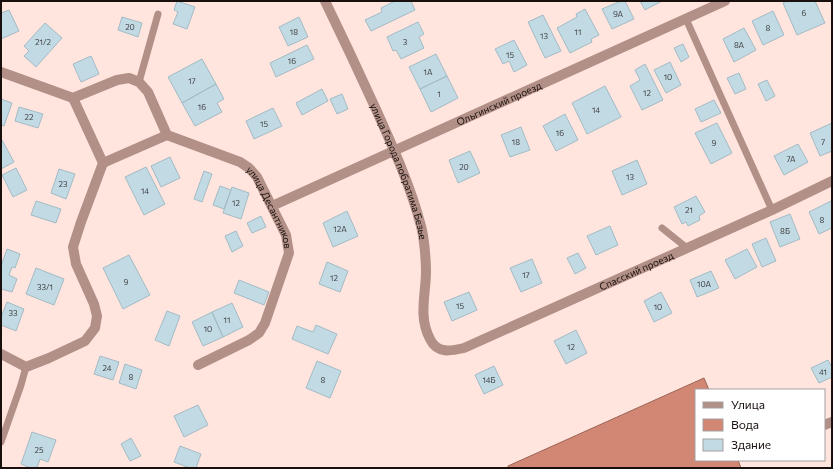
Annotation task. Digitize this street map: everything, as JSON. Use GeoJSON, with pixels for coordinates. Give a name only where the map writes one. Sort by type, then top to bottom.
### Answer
{"type":"FeatureCollection","features":[{"type":"Feature","properties":{"kind":"street","name":"улица Города побратима Безье"},"geometry":{"type":"LineString","coordinates":[[325,1],[395,151],[410,187],[422,228],[426,271],[422,313],[430,341],[438,348]]}},
{"type":"Feature","properties":{"kind":"street","name":"Ольгинский проезд"},"geometry":{"type":"LineString","coordinates":[[272,206],[724,1]]}},
{"type":"Feature","properties":{"kind":"street"},"geometry":{"type":"LineString","coordinates":[[1,72],[73,98],[117,80],[129,78],[139,82],[148,92],[167,135],[104,164],[80,222],[73,247],[76,264],[94,304],[97,316],[95,328],[85,341],[26,367],[1,354]]}},
{"type":"Feature","properties":{"kind":"street"},"geometry":{"type":"LineString","coordinates":[[73,98],[104,164]]}},
{"type":"Feature","properties":{"kind":"street","name":"улица Десантников"},"geometry":{"type":"LineString","coordinates":[[167,135],[240,162],[249,168],[257,177],[286,235],[289,253],[265,323],[259,333],[249,340],[198,365]]}},
{"type":"Feature","properties":{"kind":"street","name":"Спасский проезд"},"geometry":{"type":"LineString","coordinates":[[438,348],[448,352],[464,348],[772,210],[832,181]]}},
{"type":"Feature","properties":{"kind":"lane"},"geometry":{"type":"LineString","coordinates":[[139,82],[158,14]]}},
{"type":"Feature","properties":{"kind":"lane"},"geometry":{"type":"LineString","coordinates":[[686,19],[772,210]]}},
{"type":"Feature","properties":{"kind":"lane"},"geometry":{"type":"LineString","coordinates":[[662,228],[687,248]]}},
{"type":"Feature","properties":{"kind":"lane"},"geometry":{"type":"LineString","coordinates":[[1,442],[26,367]]}},
{"type":"Feature","properties":{"kind":"water"},"geometry":{"type":"Polygon","coordinates":[[[704,378],[709,389],[695,389],[695,461],[738,461],[741,468],[508,468],[508,466],[704,378]]]}},
{"type":"Feature","properties":{"kind":"building"},"geometry":{"type":"Polygon","coordinates":[[[177,1],[195,7],[187,29],[173,24],[178,12],[174,10],[177,1]]]}},
{"type":"Feature","properties":{"kind":"building"},"geometry":{"type":"Polygon","coordinates":[[[395,1],[411,1],[415,10],[371,31],[365,20],[382,12],[381,8],[395,1]]]}},
{"type":"Feature","properties":{"kind":"building"},"geometry":{"type":"Polygon","coordinates":[[[621,1],[625,1],[634,19],[612,29],[602,9],[621,1]]]}},
{"type":"Feature","properties":{"kind":"building"},"geometry":{"type":"Polygon","coordinates":[[[640,1],[662,1],[645,10],[640,1]]]}},
{"type":"Feature","properties":{"kind":"building"},"geometry":{"type":"Polygon","coordinates":[[[787,1],[815,1],[825,23],[797,35],[783,3],[787,1]]]}},
{"type":"Feature","properties":{"kind":"building"},"geometry":{"type":"Polygon","coordinates":[[[585,9],[599,35],[591,39],[592,42],[570,53],[557,28],[577,17],[576,14],[585,9]]]}},
{"type":"Feature","properties":{"kind":"building"},"geometry":{"type":"Polygon","coordinates":[[[9,10],[19,31],[1,39],[1,13],[9,10]]]}},
{"type":"Feature","properties":{"kind":"building"},"geometry":{"type":"Polygon","coordinates":[[[773,11],[784,35],[763,45],[752,21],[773,11]]]}},
{"type":"Feature","properties":{"kind":"building"},"geometry":{"type":"Polygon","coordinates":[[[543,15],[561,51],[545,58],[528,22],[543,15]]]}},
{"type":"Feature","properties":{"kind":"building"},"geometry":{"type":"Polygon","coordinates":[[[122,17],[142,23],[138,37],[118,30],[122,17]]]}},
{"type":"Feature","properties":{"kind":"building"},"geometry":{"type":"Polygon","coordinates":[[[299,17],[308,37],[288,46],[279,27],[299,17]]]}},
{"type":"Feature","properties":{"kind":"building"},"geometry":{"type":"Polygon","coordinates":[[[418,22],[424,34],[419,37],[424,48],[401,59],[396,50],[393,51],[387,37],[418,22]]]}},
{"type":"Feature","properties":{"kind":"building"},"geometry":{"type":"Polygon","coordinates":[[[45,23],[62,38],[36,67],[24,56],[29,51],[24,46],[45,23]]]}},
{"type":"Feature","properties":{"kind":"building"},"geometry":{"type":"Polygon","coordinates":[[[744,28],[756,50],[734,62],[723,39],[744,28]]]}},
{"type":"Feature","properties":{"kind":"building"},"geometry":{"type":"Polygon","coordinates":[[[514,40],[527,65],[514,72],[509,61],[503,64],[495,49],[514,40]]]}},
{"type":"Feature","properties":{"kind":"building"},"geometry":{"type":"Polygon","coordinates":[[[683,44],[689,57],[681,62],[674,48],[683,44]]]}},
{"type":"Feature","properties":{"kind":"building"},"geometry":{"type":"Polygon","coordinates":[[[307,45],[314,59],[276,77],[270,63],[307,45]]]}},
{"type":"Feature","properties":{"kind":"building"},"geometry":{"type":"Polygon","coordinates":[[[436,54],[447,76],[420,89],[409,67],[436,54]]]}},
{"type":"Feature","properties":{"kind":"building"},"geometry":{"type":"Polygon","coordinates":[[[91,56],[99,74],[81,82],[73,64],[91,56]]]}},
{"type":"Feature","properties":{"kind":"building"},"geometry":{"type":"Polygon","coordinates":[[[202,59],[216,84],[182,103],[168,77],[202,59]]]}},
{"type":"Feature","properties":{"kind":"building"},"geometry":{"type":"Polygon","coordinates":[[[670,62],[681,85],[666,93],[654,70],[670,62]]]}},
{"type":"Feature","properties":{"kind":"building"},"geometry":{"type":"Polygon","coordinates":[[[645,64],[663,100],[642,110],[630,86],[640,80],[635,70],[645,64]]]}},
{"type":"Feature","properties":{"kind":"building"},"geometry":{"type":"Polygon","coordinates":[[[739,73],[746,89],[735,94],[727,78],[739,73]]]}},
{"type":"Feature","properties":{"kind":"building"},"geometry":{"type":"Polygon","coordinates":[[[447,76],[458,98],[431,112],[420,89],[447,76]]]}},
{"type":"Feature","properties":{"kind":"building"},"geometry":{"type":"Polygon","coordinates":[[[767,80],[775,96],[766,101],[758,84],[767,80]]]}},
{"type":"Feature","properties":{"kind":"building"},"geometry":{"type":"Polygon","coordinates":[[[216,84],[224,99],[217,103],[222,112],[195,126],[182,103],[216,84]]]}},
{"type":"Feature","properties":{"kind":"building"},"geometry":{"type":"Polygon","coordinates":[[[605,86],[621,117],[587,134],[572,103],[605,86]]]}},
{"type":"Feature","properties":{"kind":"building"},"geometry":{"type":"Polygon","coordinates":[[[322,89],[328,101],[302,115],[296,103],[322,89]]]}},
{"type":"Feature","properties":{"kind":"building"},"geometry":{"type":"Polygon","coordinates":[[[342,94],[348,109],[337,114],[330,99],[342,94]]]}},
{"type":"Feature","properties":{"kind":"building"},"geometry":{"type":"Polygon","coordinates":[[[1,99],[12,103],[4,126],[1,125],[1,99]]]}},
{"type":"Feature","properties":{"kind":"building"},"geometry":{"type":"Polygon","coordinates":[[[714,100],[721,113],[701,122],[695,109],[714,100]]]}},
{"type":"Feature","properties":{"kind":"building"},"geometry":{"type":"Polygon","coordinates":[[[19,107],[43,114],[38,128],[15,121],[19,107]]]}},
{"type":"Feature","properties":{"kind":"building"},"geometry":{"type":"Polygon","coordinates":[[[273,108],[282,126],[254,139],[246,121],[273,108]]]}},
{"type":"Feature","properties":{"kind":"building"},"geometry":{"type":"Polygon","coordinates":[[[565,114],[578,140],[556,151],[543,126],[565,114]]]}},
{"type":"Feature","properties":{"kind":"building"},"geometry":{"type":"Polygon","coordinates":[[[717,123],[732,153],[711,164],[695,133],[717,123]]]}},
{"type":"Feature","properties":{"kind":"building"},"geometry":{"type":"Polygon","coordinates":[[[832,123],[832,151],[820,156],[810,133],[832,123]]]}},
{"type":"Feature","properties":{"kind":"building"},"geometry":{"type":"Polygon","coordinates":[[[521,127],[530,150],[510,157],[501,135],[521,127]]]}},
{"type":"Feature","properties":{"kind":"building"},"geometry":{"type":"Polygon","coordinates":[[[1,140],[14,162],[1,169],[1,140]]]}},
{"type":"Feature","properties":{"kind":"building"},"geometry":{"type":"Polygon","coordinates":[[[798,144],[808,162],[784,175],[774,156],[798,144]]]}},
{"type":"Feature","properties":{"kind":"building"},"geometry":{"type":"Polygon","coordinates":[[[470,151],[480,173],[458,183],[449,160],[470,151]]]}},
{"type":"Feature","properties":{"kind":"building"},"geometry":{"type":"Polygon","coordinates":[[[170,157],[180,178],[161,187],[151,166],[170,157]]]}},
{"type":"Feature","properties":{"kind":"building"},"geometry":{"type":"Polygon","coordinates":[[[637,160],[647,184],[622,195],[612,171],[637,160]]]}},
{"type":"Feature","properties":{"kind":"building"},"geometry":{"type":"Polygon","coordinates":[[[146,167],[165,204],[144,215],[125,177],[146,167]]]}},
{"type":"Feature","properties":{"kind":"building"},"geometry":{"type":"Polygon","coordinates":[[[16,168],[27,190],[13,197],[2,175],[16,168]]]}},
{"type":"Feature","properties":{"kind":"building"},"geometry":{"type":"Polygon","coordinates":[[[59,169],[75,174],[66,199],[51,193],[59,169]]]}},
{"type":"Feature","properties":{"kind":"building"},"geometry":{"type":"Polygon","coordinates":[[[204,171],[212,174],[202,202],[194,199],[204,171]]]}},
{"type":"Feature","properties":{"kind":"building"},"geometry":{"type":"Polygon","coordinates":[[[220,186],[231,190],[224,209],[213,205],[220,186]]]}},
{"type":"Feature","properties":{"kind":"building"},"geometry":{"type":"Polygon","coordinates":[[[232,187],[249,193],[241,219],[223,213],[232,187]]]}},
{"type":"Feature","properties":{"kind":"building"},"geometry":{"type":"Polygon","coordinates":[[[696,196],[705,212],[699,216],[700,220],[688,226],[686,222],[682,224],[674,207],[696,196]]]}},
{"type":"Feature","properties":{"kind":"building"},"geometry":{"type":"Polygon","coordinates":[[[36,201],[61,209],[56,223],[31,215],[36,201]]]}},
{"type":"Feature","properties":{"kind":"building"},"geometry":{"type":"Polygon","coordinates":[[[831,201],[832,228],[819,234],[809,212],[831,201]]]}},
{"type":"Feature","properties":{"kind":"building"},"geometry":{"type":"Polygon","coordinates":[[[347,211],[358,236],[333,247],[323,223],[347,211]]]}},
{"type":"Feature","properties":{"kind":"building"},"geometry":{"type":"Polygon","coordinates":[[[790,214],[800,239],[780,247],[770,222],[790,214]]]}},
{"type":"Feature","properties":{"kind":"building"},"geometry":{"type":"Polygon","coordinates":[[[261,216],[266,227],[252,233],[247,223],[261,216]]]}},
{"type":"Feature","properties":{"kind":"building"},"geometry":{"type":"Polygon","coordinates":[[[610,226],[618,245],[596,255],[587,236],[610,226]]]}},
{"type":"Feature","properties":{"kind":"building"},"geometry":{"type":"Polygon","coordinates":[[[236,231],[243,246],[232,252],[225,236],[236,231]]]}},
{"type":"Feature","properties":{"kind":"building"},"geometry":{"type":"Polygon","coordinates":[[[766,238],[776,261],[762,267],[752,244],[766,238]]]}},
{"type":"Feature","properties":{"kind":"building"},"geometry":{"type":"Polygon","coordinates":[[[7,249],[20,254],[15,268],[12,267],[9,275],[17,279],[12,292],[1,289],[1,266],[7,249]]]}},
{"type":"Feature","properties":{"kind":"building"},"geometry":{"type":"Polygon","coordinates":[[[747,249],[757,267],[735,279],[725,260],[747,249]]]}},
{"type":"Feature","properties":{"kind":"building"},"geometry":{"type":"Polygon","coordinates":[[[578,253],[586,268],[575,274],[567,258],[578,253]]]}},
{"type":"Feature","properties":{"kind":"building"},"geometry":{"type":"Polygon","coordinates":[[[129,255],[150,295],[123,309],[103,268],[129,255]]]}},
{"type":"Feature","properties":{"kind":"building"},"geometry":{"type":"Polygon","coordinates":[[[532,259],[542,283],[521,292],[510,268],[532,259]]]}},
{"type":"Feature","properties":{"kind":"building"},"geometry":{"type":"Polygon","coordinates":[[[327,262],[348,271],[340,292],[319,284],[327,262]]]}},
{"type":"Feature","properties":{"kind":"building"},"geometry":{"type":"Polygon","coordinates":[[[36,268],[64,279],[54,305],[26,294],[36,268]]]}},
{"type":"Feature","properties":{"kind":"building"},"geometry":{"type":"Polygon","coordinates":[[[711,271],[719,288],[697,297],[690,280],[711,271]]]}},
{"type":"Feature","properties":{"kind":"building"},"geometry":{"type":"Polygon","coordinates":[[[239,280],[269,292],[264,305],[234,293],[239,280]]]}},
{"type":"Feature","properties":{"kind":"building"},"geometry":{"type":"Polygon","coordinates":[[[469,292],[477,310],[452,321],[444,302],[469,292]]]}},
{"type":"Feature","properties":{"kind":"building"},"geometry":{"type":"Polygon","coordinates":[[[661,292],[672,313],[654,322],[644,301],[661,292]]]}},
{"type":"Feature","properties":{"kind":"building"},"geometry":{"type":"Polygon","coordinates":[[[7,302],[24,309],[16,331],[1,325],[1,317],[7,302]]]}},
{"type":"Feature","properties":{"kind":"building"},"geometry":{"type":"Polygon","coordinates":[[[232,303],[243,327],[223,337],[212,312],[232,303]]]}},
{"type":"Feature","properties":{"kind":"building"},"geometry":{"type":"Polygon","coordinates":[[[167,311],[180,316],[169,346],[155,340],[167,311]]]}},
{"type":"Feature","properties":{"kind":"building"},"geometry":{"type":"Polygon","coordinates":[[[212,312],[223,337],[203,346],[192,322],[212,312]]]}},
{"type":"Feature","properties":{"kind":"building"},"geometry":{"type":"Polygon","coordinates":[[[316,325],[337,334],[328,354],[292,339],[297,326],[313,332],[316,325]]]}},
{"type":"Feature","properties":{"kind":"building"},"geometry":{"type":"Polygon","coordinates":[[[576,330],[587,353],[566,364],[554,341],[576,330]]]}},
{"type":"Feature","properties":{"kind":"building"},"geometry":{"type":"Polygon","coordinates":[[[100,356],[119,362],[113,380],[94,374],[100,356]]]}},
{"type":"Feature","properties":{"kind":"building"},"geometry":{"type":"Polygon","coordinates":[[[828,360],[832,367],[832,377],[819,383],[811,368],[828,360]]]}},
{"type":"Feature","properties":{"kind":"building"},"geometry":{"type":"Polygon","coordinates":[[[317,361],[341,371],[330,398],[306,388],[317,361]]]}},
{"type":"Feature","properties":{"kind":"building"},"geometry":{"type":"Polygon","coordinates":[[[125,364],[142,370],[136,389],[119,383],[125,364]]]}},
{"type":"Feature","properties":{"kind":"building"},"geometry":{"type":"Polygon","coordinates":[[[494,366],[503,385],[484,394],[475,375],[494,366]]]}},
{"type":"Feature","properties":{"kind":"building"},"geometry":{"type":"Polygon","coordinates":[[[198,405],[208,425],[184,437],[174,416],[198,405]]]}},
{"type":"Feature","properties":{"kind":"building"},"geometry":{"type":"Polygon","coordinates":[[[32,432],[56,440],[48,462],[40,459],[37,468],[31,468],[21,464],[32,432]]]}},
{"type":"Feature","properties":{"kind":"building"},"geometry":{"type":"Polygon","coordinates":[[[131,438],[141,456],[130,461],[121,444],[131,438]]]}},
{"type":"Feature","properties":{"kind":"building"},"geometry":{"type":"Polygon","coordinates":[[[180,446],[201,454],[196,468],[190,468],[174,462],[180,446]]]}}]}
